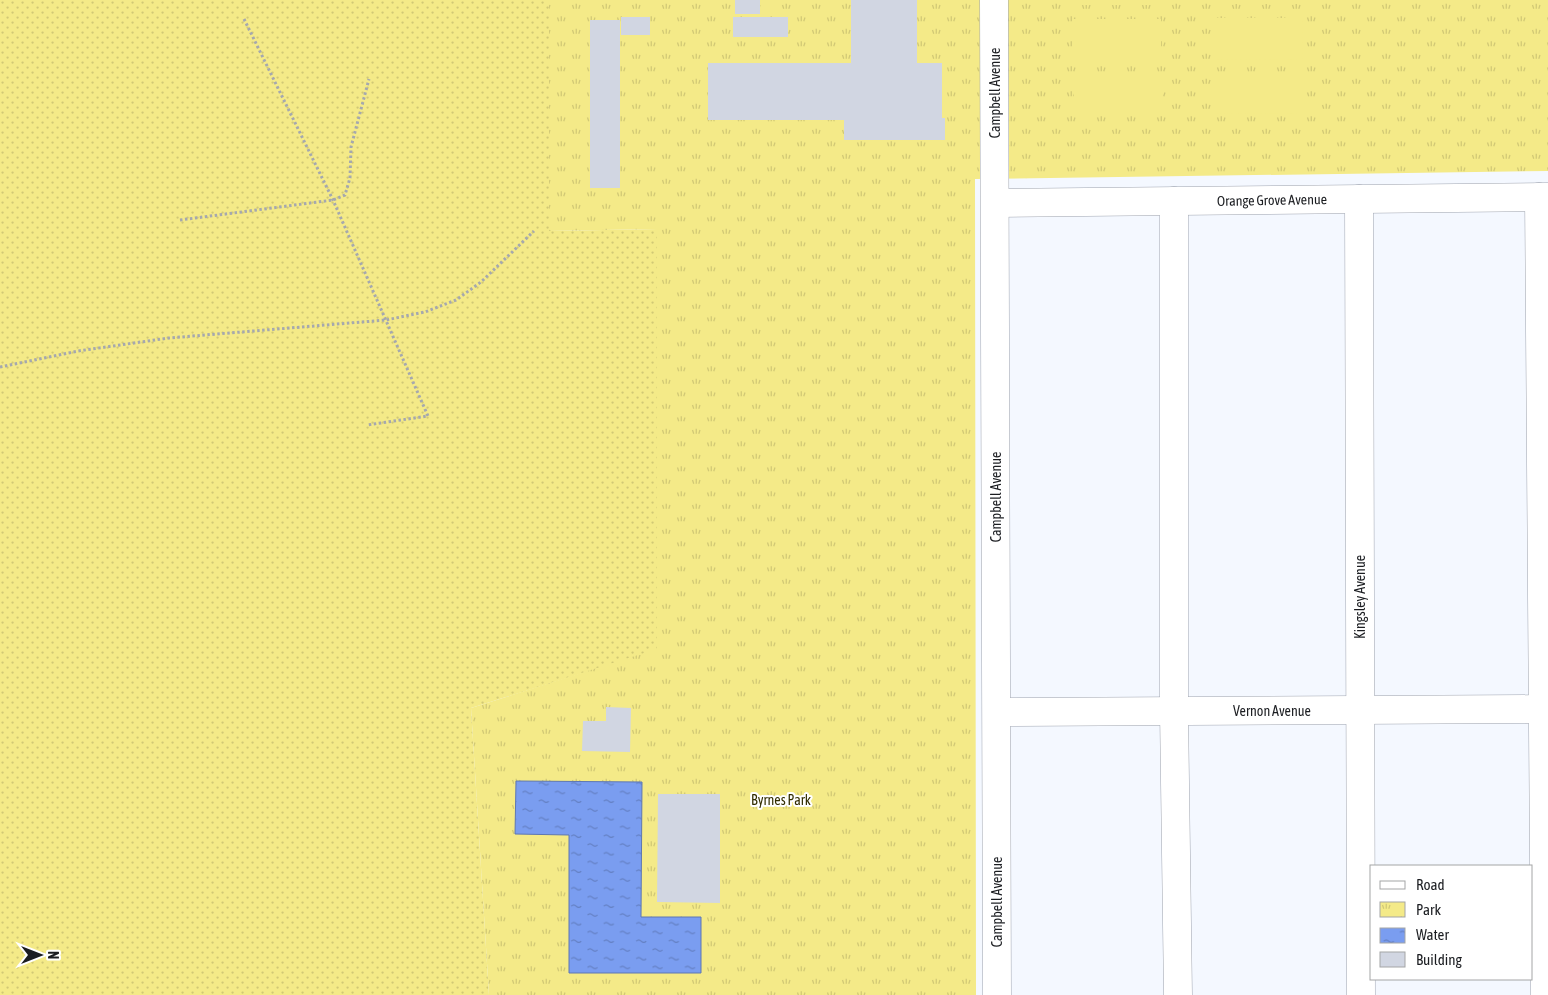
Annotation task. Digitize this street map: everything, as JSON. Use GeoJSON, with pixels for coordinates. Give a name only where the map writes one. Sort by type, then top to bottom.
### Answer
{"type":"FeatureCollection","features":[{"type":"Feature","properties":{"kind":"street","name":"Campbell Avenue"},"geometry":{"type":"LineString","coordinates":[[994,0],[997,995]]}},
{"type":"Feature","properties":{"kind":"street","name":"Orange Grove Avenue"},"geometry":{"type":"LineString","coordinates":[[996,203],[1544,197]]}},
{"type":"Feature","properties":{"kind":"street"},"geometry":{"type":"LineString","coordinates":[[1544,197],[1545,995]]}},
{"type":"Feature","properties":{"kind":"street","name":"Kingsley Avenue"},"geometry":{"type":"LineString","coordinates":[[1359,199],[1361,995]]}},
{"type":"Feature","properties":{"kind":"street"},"geometry":{"type":"LineString","coordinates":[[1174,201],[1174,711],[1178,995]]}},
{"type":"Feature","properties":{"kind":"street","name":"Vernon Avenue"},"geometry":{"type":"LineString","coordinates":[[997,712],[1546,709]]}},
{"type":"Feature","properties":{"kind":"path"},"geometry":{"type":"LineString","coordinates":[[244,19],[333,200],[428,416],[367,425]]}},
{"type":"Feature","properties":{"kind":"path"},"geometry":{"type":"LineString","coordinates":[[180,220],[333,200],[345,195],[349,187],[351,147],[369,79]]}},
{"type":"Feature","properties":{"kind":"path"},"geometry":{"type":"LineString","coordinates":[[0,368],[78,351],[169,338],[386,320],[425,312],[456,300],[482,282],[534,231]]}},
{"type":"Feature","properties":{"kind":"green space"},"geometry":{"type":"Polygon","coordinates":[[[0,0],[549,0],[549,231],[657,229],[657,650],[471,708],[489,995],[0,995],[0,0]]]}},
{"type":"Feature","properties":{"kind":"green space","name":"Byrnes Park"},"geometry":{"type":"Polygon","coordinates":[[[549,0],[1548,0],[1548,171],[975,179],[976,995],[489,995],[471,708],[657,649],[657,229],[549,231],[549,0]]]}},
{"type":"Feature","properties":{"kind":"green space"},"geometry":{"type":"Polygon","coordinates":[[[1076,0],[1164,0],[1164,5],[1076,5],[1076,0]]]}},
{"type":"Feature","properties":{"kind":"green space"},"geometry":{"type":"Polygon","coordinates":[[[1212,0],[1300,0],[1300,4],[1212,4],[1212,0]]]}},
{"type":"Feature","properties":{"kind":"green space"},"geometry":{"type":"Polygon","coordinates":[[[1215,18],[1303,18],[1302,60],[1215,59],[1215,18]]]}},
{"type":"Feature","properties":{"kind":"green space"},"geometry":{"type":"Polygon","coordinates":[[[1073,19],[1161,19],[1161,60],[1073,60],[1073,19]]]}},
{"type":"Feature","properties":{"kind":"green space"},"geometry":{"type":"Polygon","coordinates":[[[1214,72],[1302,72],[1302,114],[1214,113],[1214,72]]]}},
{"type":"Feature","properties":{"kind":"green space"},"geometry":{"type":"Polygon","coordinates":[[[1074,73],[1162,73],[1162,114],[1074,114],[1074,73]]]}},
{"type":"Feature","properties":{"kind":"water"},"geometry":{"type":"Polygon","coordinates":[[[516,781],[642,782],[641,917],[701,917],[701,973],[569,973],[569,835],[515,834],[516,781]]]}},
{"type":"Feature","properties":{"kind":"building"},"geometry":{"type":"Polygon","coordinates":[[[735,0],[760,0],[760,14],[735,14],[735,0]]]}},
{"type":"Feature","properties":{"kind":"building"},"geometry":{"type":"Polygon","coordinates":[[[851,0],[917,0],[917,63],[942,63],[942,118],[945,118],[945,140],[844,140],[844,120],[708,120],[708,63],[851,63],[851,0]]]}},
{"type":"Feature","properties":{"kind":"building"},"geometry":{"type":"Polygon","coordinates":[[[621,17],[650,17],[650,35],[621,35],[621,17]]]}},
{"type":"Feature","properties":{"kind":"building"},"geometry":{"type":"Polygon","coordinates":[[[733,17],[788,17],[788,37],[733,37],[733,17]]]}},
{"type":"Feature","properties":{"kind":"building"},"geometry":{"type":"Polygon","coordinates":[[[590,20],[620,20],[620,188],[590,188],[590,20]]]}},
{"type":"Feature","properties":{"kind":"building"},"geometry":{"type":"Polygon","coordinates":[[[606,707],[631,708],[630,752],[582,751],[583,721],[606,721],[606,707]]]}},
{"type":"Feature","properties":{"kind":"building"},"geometry":{"type":"Polygon","coordinates":[[[658,794],[720,794],[720,903],[657,902],[658,794]]]}}]}
